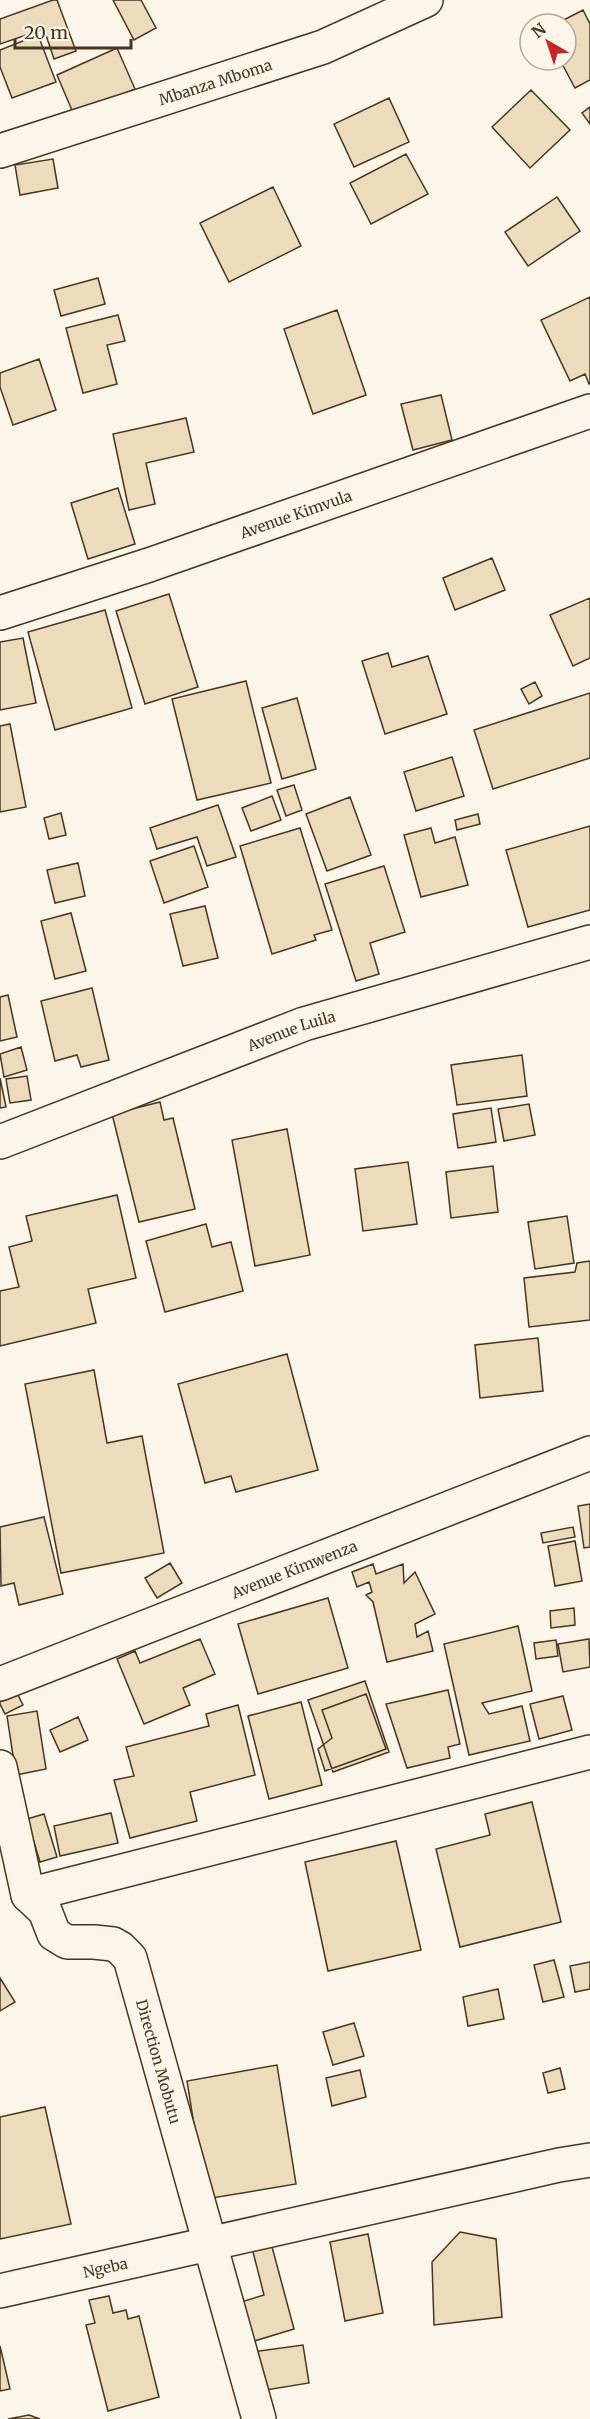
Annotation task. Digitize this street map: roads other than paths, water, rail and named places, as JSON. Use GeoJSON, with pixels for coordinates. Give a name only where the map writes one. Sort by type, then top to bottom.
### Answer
{"type":"FeatureCollection","features":[{"type":"Feature","properties":{"kind":"street","name":"Mbanza Mboma"},"geometry":{"type":"LineString","coordinates":[[0,151],[323,47],[426,0]]}},
{"type":"Feature","properties":{"kind":"street","name":"Avenue Kimvula"},"geometry":{"type":"LineString","coordinates":[[0,613],[149,566],[590,411]]}},
{"type":"Feature","properties":{"kind":"street","name":"Avenue Luila"},"geometry":{"type":"LineString","coordinates":[[0,1142],[304,1024],[590,942]]}},
{"type":"Feature","properties":{"kind":"street","name":"Avenue Kimwenza"},"geometry":{"type":"LineString","coordinates":[[0,1684],[590,1453]]}},
{"type":"Feature","properties":{"kind":"street"},"geometry":{"type":"LineString","coordinates":[[28,1895],[590,1752]]}},
{"type":"Feature","properties":{"kind":"street","name":"Direction Mobutu"},"geometry":{"type":"LineString","coordinates":[[0,1767],[28,1895],[45,1911],[54,1934],[67,1942],[113,1944],[120,1947],[130,1958],[259,2419]]}},
{"type":"Feature","properties":{"kind":"street","name":"Ngeba"},"geometry":{"type":"LineString","coordinates":[[0,2291],[210,2242],[590,2160]]}}]}
